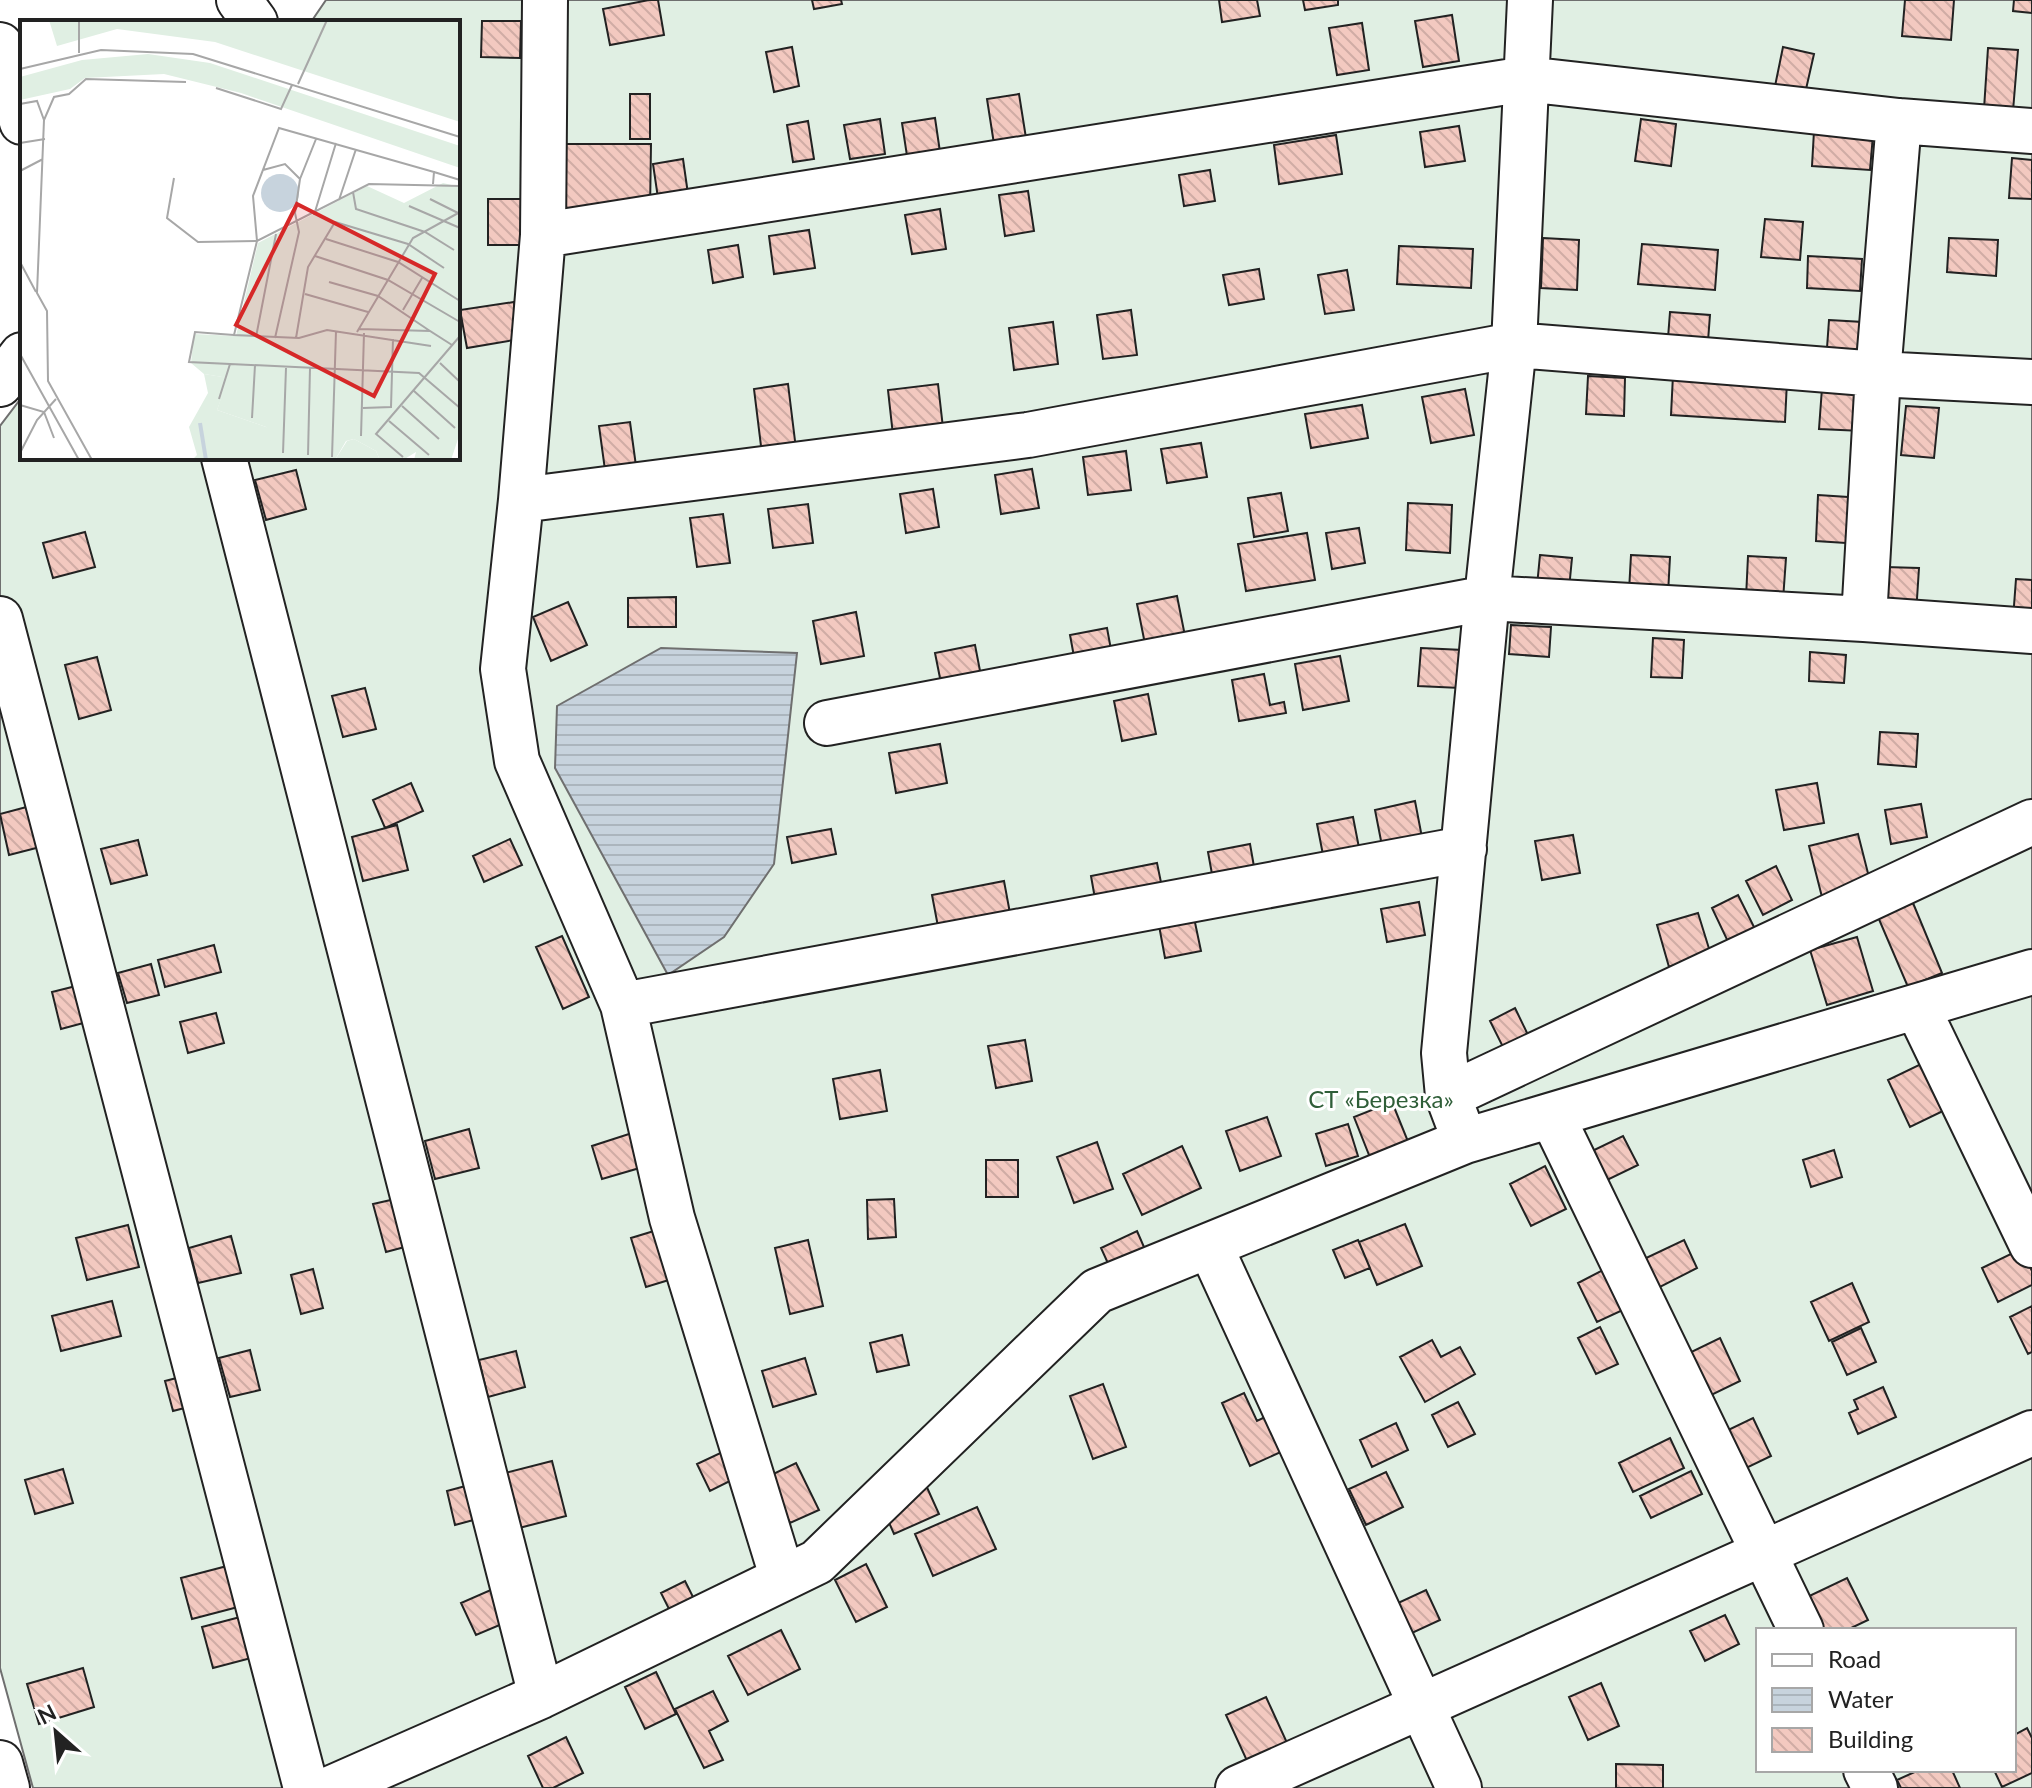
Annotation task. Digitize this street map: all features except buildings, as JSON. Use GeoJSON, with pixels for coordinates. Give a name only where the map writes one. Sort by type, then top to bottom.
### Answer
{"type":"FeatureCollection","features":[{"type":"Feature","properties":{"kind":"street"},"geometry":{"type":"LineString","coordinates":[[239,0],[254,20]]}},
{"type":"Feature","properties":{"kind":"street"},"geometry":{"type":"LineString","coordinates":[[270,20],[282,0]]}},
{"type":"Feature","properties":{"kind":"street"},"geometry":{"type":"LineString","coordinates":[[545,0],[543,235],[521,500],[503,669],[517,761],[623,1005],[672,1218],[782,1576]]}},
{"type":"Feature","properties":{"kind":"street"},"geometry":{"type":"LineString","coordinates":[[1465,1141],[1448,1096],[1444,1053],[1514,345],[1530,0]]}},
{"type":"Feature","properties":{"kind":"street"},"geometry":{"type":"LineString","coordinates":[[0,45],[20,115]]}},
{"type":"Feature","properties":{"kind":"street"},"geometry":{"type":"LineString","coordinates":[[543,235],[1526,79],[1899,121],[2032,131]]}},
{"type":"Feature","properties":{"kind":"street"},"geometry":{"type":"LineString","coordinates":[[1864,619],[1878,374],[1899,121]]}},
{"type":"Feature","properties":{"kind":"street"},"geometry":{"type":"LineString","coordinates":[[521,500],[1028,435],[1514,345],[1878,374],[2032,382]]}},
{"type":"Feature","properties":{"kind":"street"},"geometry":{"type":"LineString","coordinates":[[0,384],[20,358]]}},
{"type":"Feature","properties":{"kind":"street"},"geometry":{"type":"LineString","coordinates":[[225,460],[541,1696]]}},
{"type":"Feature","properties":{"kind":"street"},"geometry":{"type":"LineString","coordinates":[[827,723],[1487,598],[2032,631]]}},
{"type":"Feature","properties":{"kind":"street"},"geometry":{"type":"LineString","coordinates":[[0,619],[306,1788]]}},
{"type":"Feature","properties":{"kind":"street"},"geometry":{"type":"LineString","coordinates":[[1448,1096],[2032,822]]}},
{"type":"Feature","properties":{"kind":"street"},"geometry":{"type":"LineString","coordinates":[[623,1005],[1464,849]]}},
{"type":"Feature","properties":{"kind":"street"},"geometry":{"type":"LineString","coordinates":[[332,1788],[541,1696],[782,1576],[817,1562],[1097,1291],[1465,1141],[2032,972]]}},
{"type":"Feature","properties":{"kind":"street"},"geometry":{"type":"LineString","coordinates":[[1917,1007],[2032,1245]]}},
{"type":"Feature","properties":{"kind":"street"},"geometry":{"type":"LineString","coordinates":[[1552,1116],[1800,1628]]}},
{"type":"Feature","properties":{"kind":"street"},"geometry":{"type":"LineString","coordinates":[[1210,1246],[1459,1788]]}},
{"type":"Feature","properties":{"kind":"street"},"geometry":{"type":"LineString","coordinates":[[1238,1788],[2032,1433]]}},
{"type":"Feature","properties":{"kind":"street"},"geometry":{"type":"LineString","coordinates":[[0,1763],[7,1788]]}},
{"type":"Feature","properties":{"kind":"green space","name":"СТ «Березка»"},"geometry":{"type":"Polygon","coordinates":[[[326,0],[2032,0],[2032,1788],[33,1788],[0,1668],[0,426],[20,400],[20,460],[460,460],[460,20],[312,20],[326,0]]]}},
{"type":"Feature","properties":{"kind":"water"},"geometry":{"type":"Polygon","coordinates":[[[661,648],[797,653],[774,864],[724,937],[668,975],[555,768],[557,706],[661,648]]]}}]}
